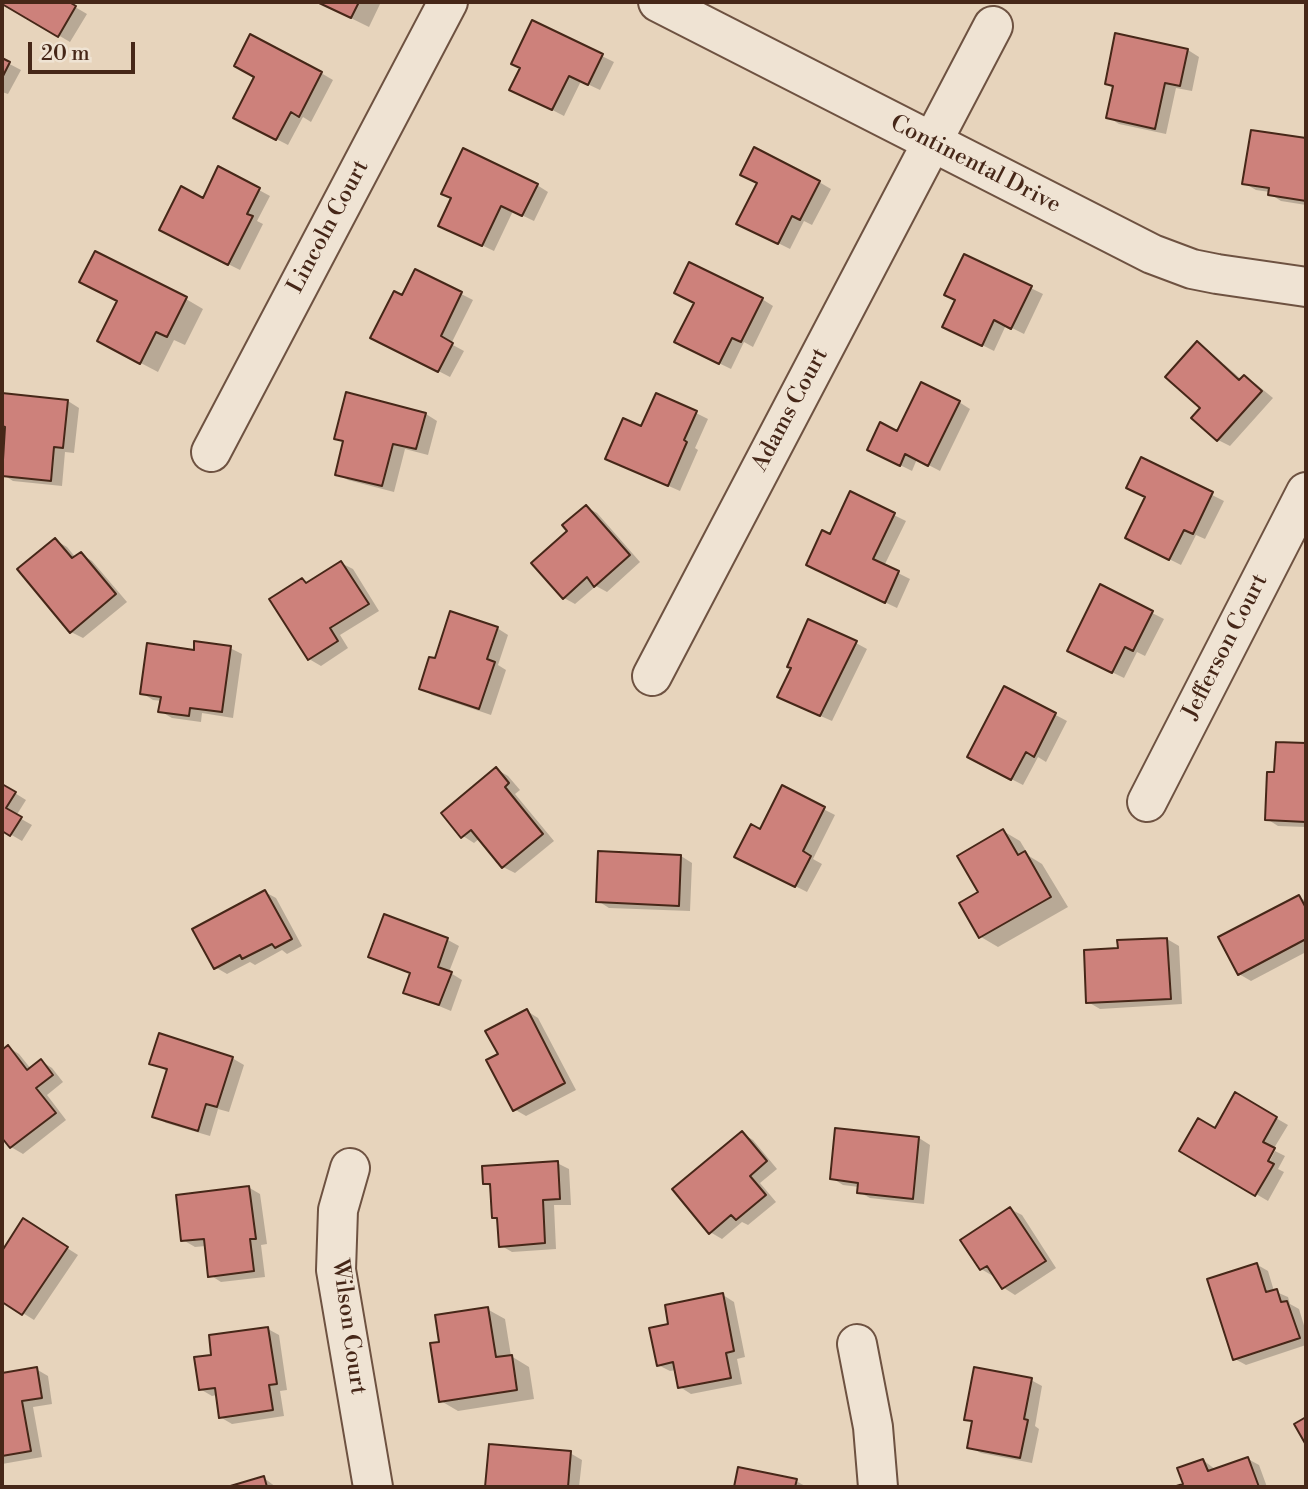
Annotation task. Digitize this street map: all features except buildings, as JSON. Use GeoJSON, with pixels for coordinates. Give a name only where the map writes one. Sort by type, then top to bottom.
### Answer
{"type":"FeatureCollection","features":[{"type":"Feature","properties":{"kind":"street","name":"Lincoln Court"},"geometry":{"type":"LineString","coordinates":[[211,452],[448,2]]}},
{"type":"Feature","properties":{"kind":"street","name":"Continental Drive"},"geometry":{"type":"LineString","coordinates":[[658,2],[1152,254],[1192,269],[1306,287]]}},
{"type":"Feature","properties":{"kind":"street","name":"Adams Court"},"geometry":{"type":"LineString","coordinates":[[652,676],[993,26]]}},
{"type":"Feature","properties":{"kind":"street","name":"Jefferson Court"},"geometry":{"type":"LineString","coordinates":[[1147,802],[1306,492]]}},
{"type":"Feature","properties":{"kind":"street","name":"Wilson Court"},"geometry":{"type":"LineString","coordinates":[[350,1168],[338,1210],[336,1270],[373,1487]]}},
{"type":"Feature","properties":{"kind":"street"},"geometry":{"type":"LineString","coordinates":[[857,1344],[873,1427],[878,1487]]}}]}
